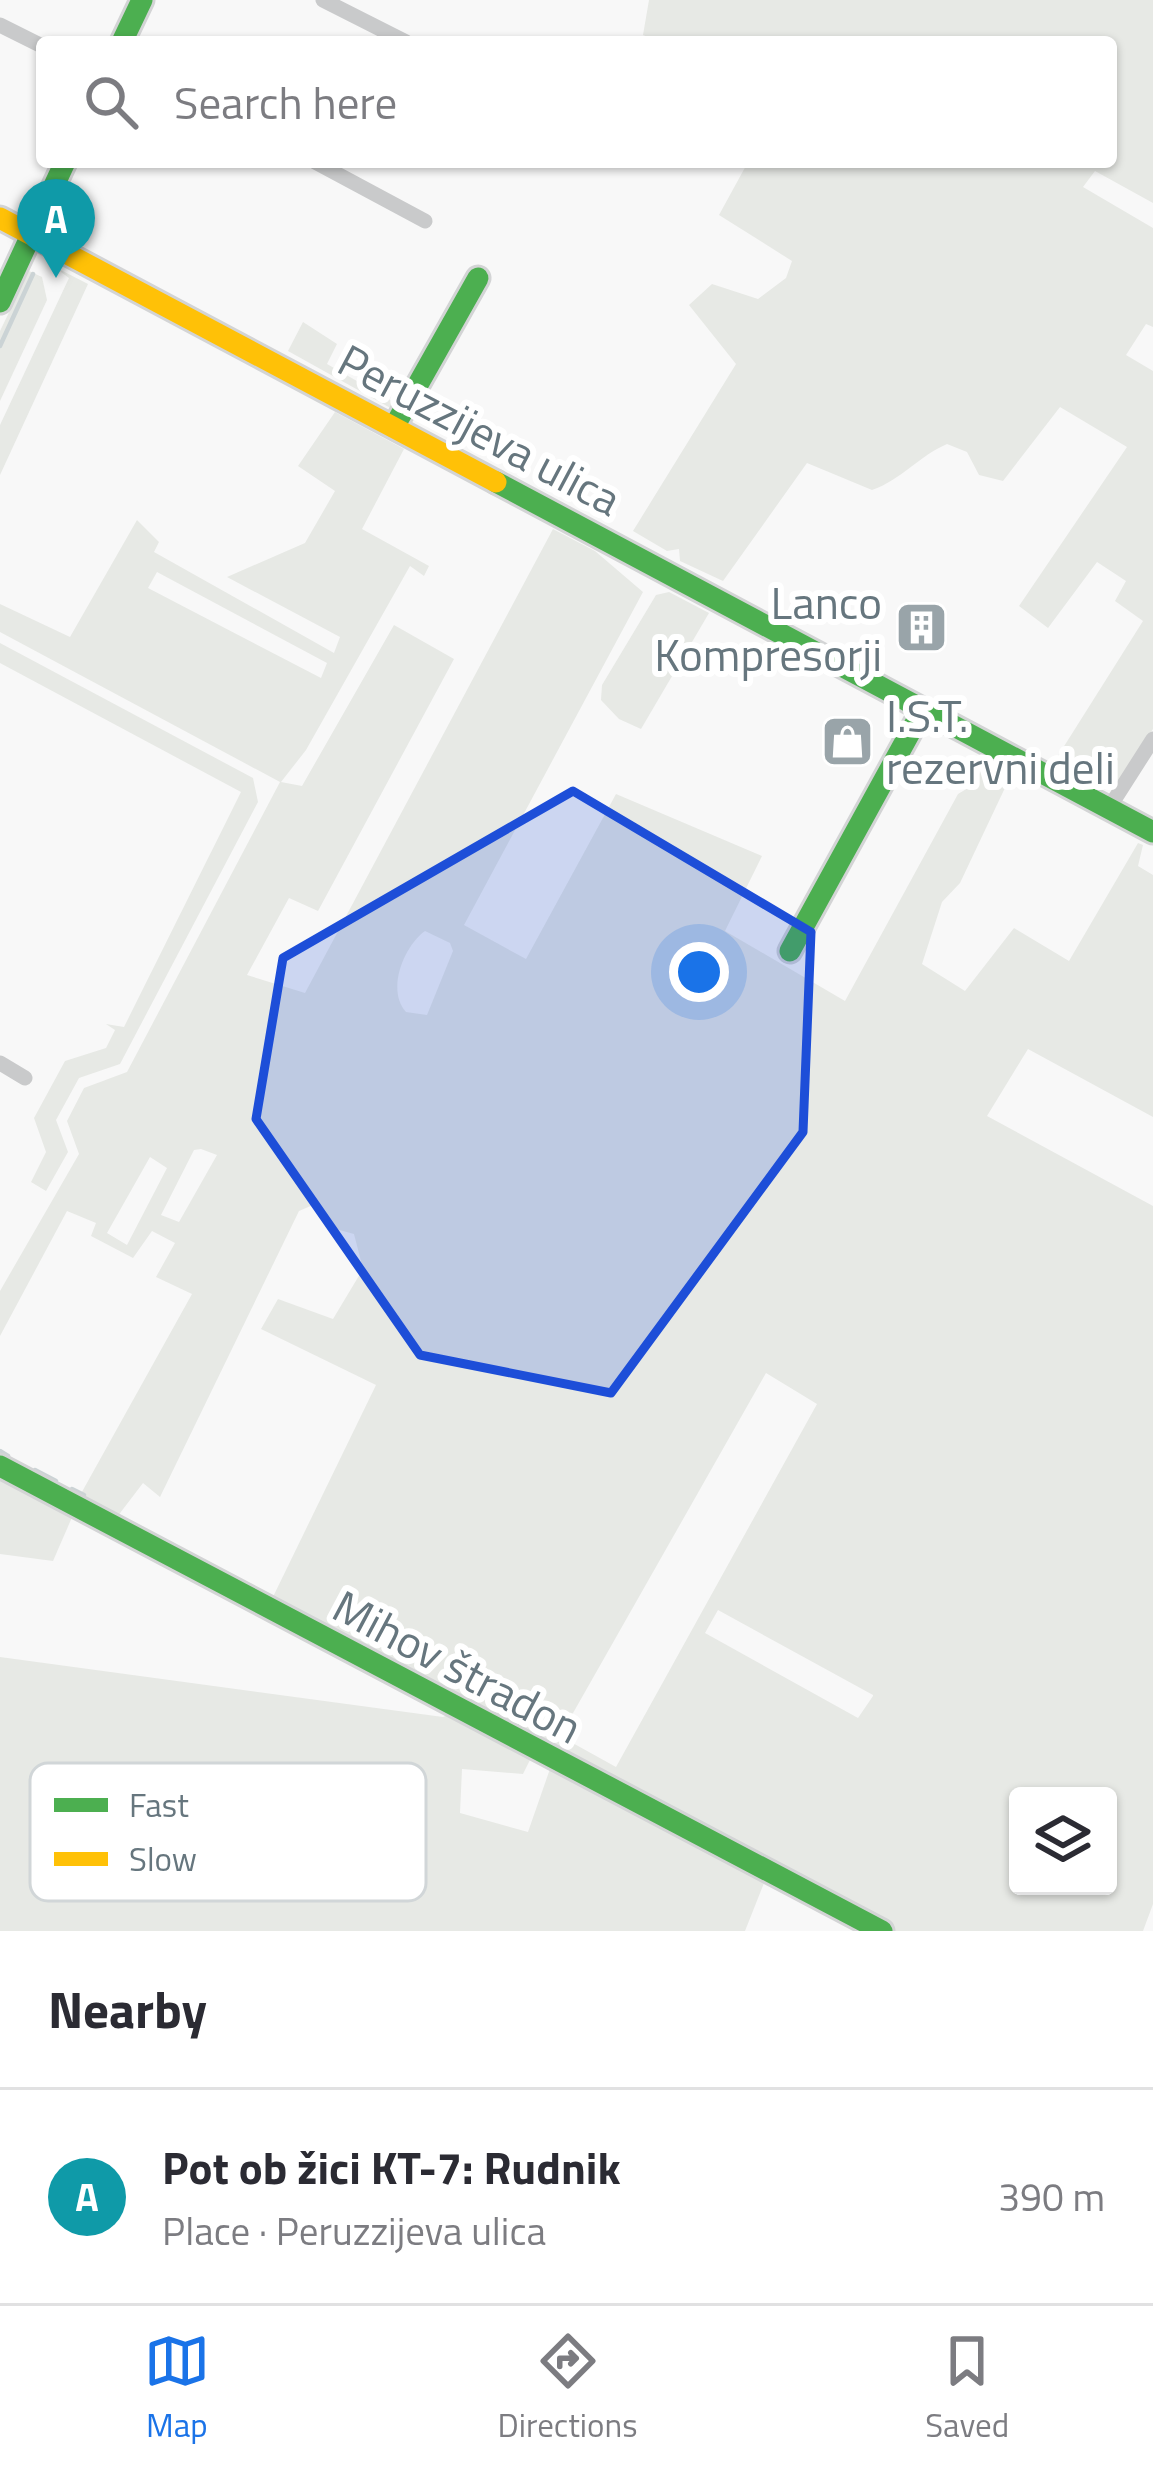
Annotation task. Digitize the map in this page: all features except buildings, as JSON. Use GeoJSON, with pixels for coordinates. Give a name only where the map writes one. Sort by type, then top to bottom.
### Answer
{"type":"FeatureCollection","features":[{"type":"Feature","properties":{"kind":"main road"},"geometry":{"type":"LineString","coordinates":[[125,36],[142,0]]}},
{"type":"Feature","properties":{"kind":"main road"},"geometry":{"type":"LineString","coordinates":[[0,302],[62,168]]}},
{"type":"Feature","properties":{"kind":"main road","name":"Peruzzijeva ulica"},"geometry":{"type":"LineString","coordinates":[[0,218],[1153,832]]}},
{"type":"Feature","properties":{"kind":"main road"},"geometry":{"type":"LineString","coordinates":[[394,427],[478,278]]}},
{"type":"Feature","properties":{"kind":"main road"},"geometry":{"type":"LineString","coordinates":[[790,951],[923,709]]}},
{"type":"Feature","properties":{"kind":"main road","name":"Mihov štradon"},"geometry":{"type":"LineString","coordinates":[[0,1466],[882,1931]]}},
{"type":"Feature","properties":{"kind":"street"},"geometry":{"type":"LineString","coordinates":[[323,0],[394,36]]}},
{"type":"Feature","properties":{"kind":"street"},"geometry":{"type":"LineString","coordinates":[[0,25],[36,43]]}},
{"type":"Feature","properties":{"kind":"street"},"geometry":{"type":"LineString","coordinates":[[326,168],[425,221]]}},
{"type":"Feature","properties":{"kind":"street"},"geometry":{"type":"LineString","coordinates":[[1109,808],[1153,739]]}},
{"type":"Feature","properties":{"kind":"street"},"geometry":{"type":"LineString","coordinates":[[0,1063],[25,1078]]}},
{"type":"Feature","properties":{"kind":"highlighted area"},"geometry":{"type":"Polygon","coordinates":[[[573,791],[811,932],[803,1132],[611,1393],[420,1355],[256,1119],[283,958],[573,791]]]}},
{"type":"Feature","properties":{"kind":"shaded area"},"geometry":{"type":"Polygon","coordinates":[[[649,0],[1153,0],[1153,203],[1095,171],[1083,187],[1153,228],[1153,327],[1146,324],[1126,355],[1153,371],[1153,729],[1120,781],[1111,785],[1056,759],[1143,621],[1115,601],[1126,581],[1097,562],[1048,628],[1019,606],[1127,447],[1060,407],[1003,481],[979,475],[967,452],[947,444],[872,490],[807,463],[723,581],[680,561],[679,549],[667,551],[633,531],[736,364],[689,305],[712,284],[758,299],[786,278],[792,261],[719,215],[745,168],[1117,168],[1117,36],[643,35],[649,0]]]}},
{"type":"Feature","properties":{"kind":"shaded area"},"geometry":{"type":"Polygon","coordinates":[[[53,266],[88,284],[0,475],[0,425],[69,278],[53,266]]]}},
{"type":"Feature","properties":{"kind":"shaded area"},"geometry":{"type":"Polygon","coordinates":[[[29,271],[42,277],[47,300],[0,401],[0,331],[29,271]]]}},
{"type":"Feature","properties":{"kind":"shaded area"},"geometry":{"type":"Polygon","coordinates":[[[303,322],[337,344],[327,364],[399,405],[394,410],[288,351],[303,322]]]}},
{"type":"Feature","properties":{"kind":"shaded area"},"geometry":{"type":"Polygon","coordinates":[[[335,412],[404,449],[362,529],[429,566],[424,576],[410,566],[306,750],[281,782],[302,786],[394,625],[454,659],[318,911],[289,898],[247,975],[305,993],[553,529],[595,551],[643,592],[464,925],[526,959],[616,794],[762,856],[725,931],[845,1001],[958,794],[973,785],[988,758],[1012,773],[960,883],[942,902],[922,964],[965,991],[1014,928],[1069,961],[1138,843],[1143,845],[1138,866],[1153,875],[1153,1117],[1028,1049],[987,1116],[1153,1206],[1153,1904],[1143,1931],[895,1931],[523,1735],[520,1722],[506,1727],[387,1655],[270,1603],[376,1385],[261,1329],[278,1299],[333,1319],[363,1269],[354,1234],[332,1228],[325,1210],[313,1205],[299,1211],[160,1497],[143,1483],[114,1521],[78,1499],[192,1294],[156,1277],[175,1243],[152,1231],[133,1258],[91,1236],[96,1223],[67,1211],[0,1336],[0,1291],[79,1154],[67,1121],[84,1088],[127,1072],[280,782],[0,632],[0,604],[70,637],[137,520],[159,542],[154,552],[334,653],[340,637],[227,577],[305,543],[335,491],[298,466],[335,412]],[[157,572],[148,588],[321,678],[327,663],[157,572]],[[425,931],[400,969],[398,992],[406,1012],[427,1015],[453,951],[450,943],[425,931]],[[194,1150],[161,1215],[179,1222],[217,1155],[194,1150]],[[150,1157],[107,1233],[127,1245],[167,1168],[150,1157]],[[766,1373],[560,1736],[616,1767],[817,1404],[766,1373]],[[718,1610],[705,1633],[858,1718],[873,1695],[718,1610]]]}},
{"type":"Feature","properties":{"kind":"shaded area"},"geometry":{"type":"Polygon","coordinates":[[[669,592],[709,613],[641,729],[619,719],[601,700],[602,685],[656,595],[669,592]]]}},
{"type":"Feature","properties":{"kind":"shaded area"},"geometry":{"type":"Polygon","coordinates":[[[0,643],[253,778],[258,802],[120,1064],[79,1078],[56,1120],[68,1152],[46,1191],[31,1182],[46,1152],[34,1118],[65,1061],[106,1048],[115,1030],[106,1024],[124,1027],[241,792],[0,663],[0,643]]]}},
{"type":"Feature","properties":{"kind":"shaded area"},"geometry":{"type":"Polygon","coordinates":[[[0,1477],[73,1515],[53,1561],[0,1554],[0,1477]]]}},
{"type":"Feature","properties":{"kind":"shaded area"},"geometry":{"type":"Polygon","coordinates":[[[0,1657],[443,1717],[453,1713],[532,1756],[523,1774],[462,1769],[460,1813],[528,1832],[551,1766],[766,1878],[745,1931],[0,1931],[0,1657]]]}},
{"type":"Feature","properties":{"kind":"waterway"},"geometry":{"type":"LineString","coordinates":[[0,346],[33,274]]}},
{"type":"Feature","properties":{"kind":"waterway"},"geometry":{"type":"LineString","coordinates":[[0,1451],[8,1456]]}},
{"type":"Feature","properties":{"kind":"waterway"},"geometry":{"type":"LineString","coordinates":[[35,1470],[56,1481]]}},
{"type":"Feature","properties":{"kind":"waterway"},"geometry":{"type":"LineString","coordinates":[[72,1489],[84,1495]]}},
{"type":"Feature","properties":{"kind":"traffic: fast"},"geometry":{"type":"LineString","coordinates":[[125,36],[142,0]]}},
{"type":"Feature","properties":{"kind":"traffic: fast"},"geometry":{"type":"LineString","coordinates":[[0,302],[62,168]]}},
{"type":"Feature","properties":{"kind":"traffic: fast"},"geometry":{"type":"LineString","coordinates":[[394,427],[478,278]]}},
{"type":"Feature","properties":{"kind":"traffic: fast"},"geometry":{"type":"LineString","coordinates":[[496,482],[1153,832]]}},
{"type":"Feature","properties":{"kind":"traffic: fast"},"geometry":{"type":"LineString","coordinates":[[790,951],[923,709]]}},
{"type":"Feature","properties":{"kind":"traffic: fast"},"geometry":{"type":"LineString","coordinates":[[0,1466],[882,1931]]}},
{"type":"Feature","properties":{"kind":"traffic: slow"},"geometry":{"type":"LineString","coordinates":[[0,218],[496,482]]}},
{"type":"Feature","properties":{"kind":"place","name":"Pot ob žici KT-7: Rudnik"},"geometry":{"type":"Point","coordinates":[56,278]}},
{"type":"Feature","properties":{"kind":"place","name":"Lanco Kompresorji"},"geometry":{"type":"Point","coordinates":[921,628]}},
{"type":"Feature","properties":{"kind":"place","name":"I.S.T. rezervni deli"},"geometry":{"type":"Point","coordinates":[847,741]}}]}
